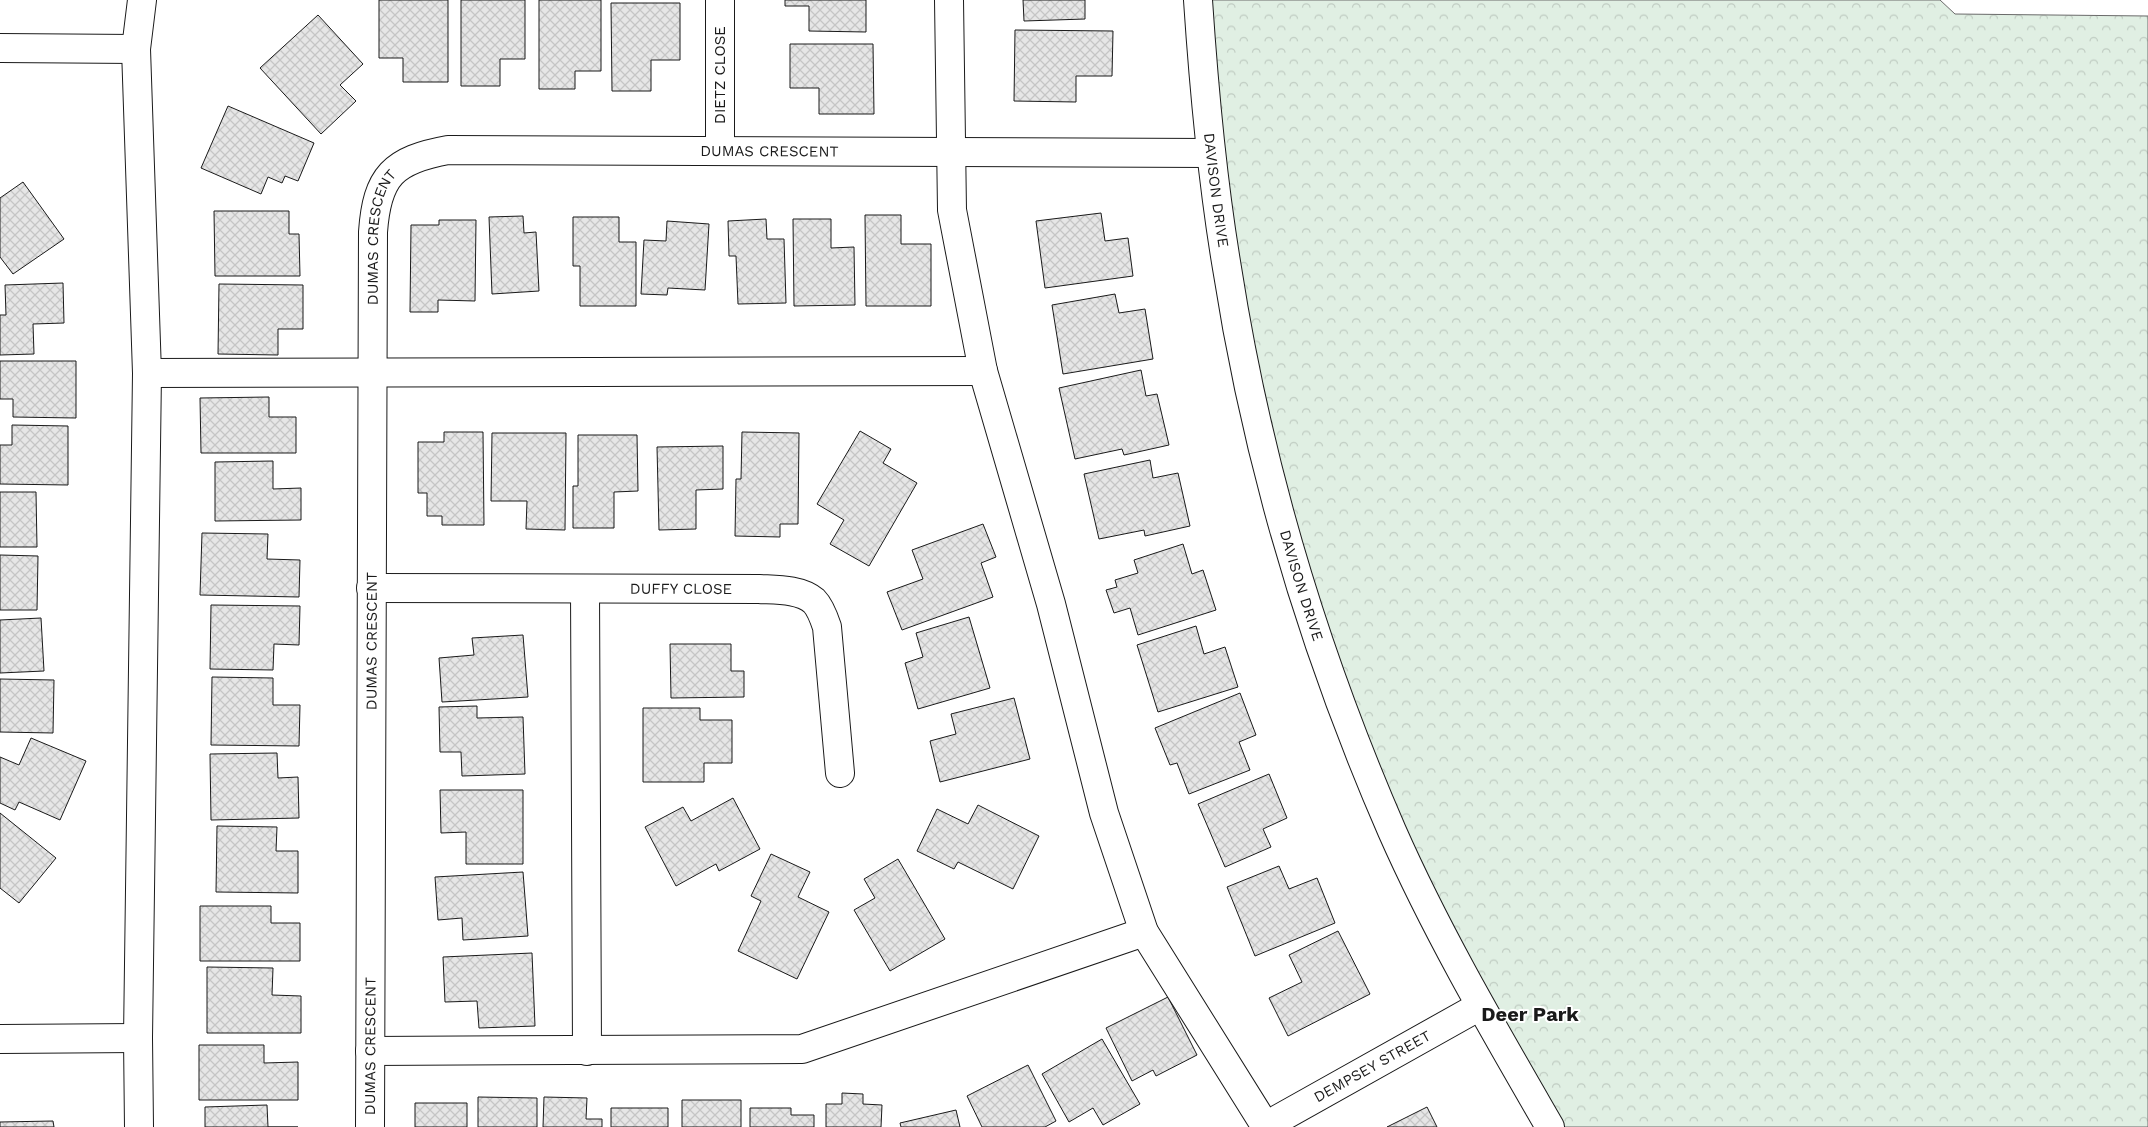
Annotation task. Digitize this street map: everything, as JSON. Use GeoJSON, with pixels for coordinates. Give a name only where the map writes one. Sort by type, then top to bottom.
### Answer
{"type":"FeatureCollection","features":[{"type":"Feature","properties":{"kind":"street"},"geometry":{"type":"LineString","coordinates":[[140,1127],[138,1038],[147,373],[136,49],[142,0]]}},
{"type":"Feature","properties":{"kind":"street","name":"DIETZ CLOSE"},"geometry":{"type":"LineString","coordinates":[[720,0],[720,151]]}},
{"type":"Feature","properties":{"kind":"street"},"geometry":{"type":"LineString","coordinates":[[949,0],[952,210],[983,371],[1051,604],[1104,813],[1144,932],[1265,1127]]}},
{"type":"Feature","properties":{"kind":"street","name":"DAVISON DRIVE"},"geometry":{"type":"LineString","coordinates":[[1198,0],[1211,153],[1227,269],[1262,448],[1321,649],[1393,832],[1452,956],[1550,1127]]}},
{"type":"Feature","properties":{"kind":"street"},"geometry":{"type":"LineString","coordinates":[[0,48],[136,49]]}},
{"type":"Feature","properties":{"kind":"street","name":"DUMAS CRESCENT"},"geometry":{"type":"LineString","coordinates":[[370,1127],[371,371],[374,215],[377,199],[384,184],[394,171],[408,161],[424,155],[448,150],[1211,153]]}},
{"type":"Feature","properties":{"kind":"street"},"geometry":{"type":"LineString","coordinates":[[147,373],[983,371]]}},
{"type":"Feature","properties":{"kind":"street","name":"DUFFY CLOSE"},"geometry":{"type":"LineString","coordinates":[[371,588],[779,590],[800,594],[814,602],[827,626],[840,773]]}},
{"type":"Feature","properties":{"kind":"street"},"geometry":{"type":"LineString","coordinates":[[585,589],[587,1051]]}},
{"type":"Feature","properties":{"kind":"street"},"geometry":{"type":"LineString","coordinates":[[370,1051],[802,1049],[1144,932]]}},
{"type":"Feature","properties":{"kind":"street","name":"DEMPSEY STREET"},"geometry":{"type":"LineString","coordinates":[[1265,1127],[1480,1006]]}},
{"type":"Feature","properties":{"kind":"street"},"geometry":{"type":"LineString","coordinates":[[0,1039],[138,1038]]}},
{"type":"Feature","properties":{"kind":"green space"},"geometry":{"type":"Polygon","coordinates":[[[1198,0],[1940,0],[1955,14],[2148,16],[2148,1127],[1550,1127],[1393,832],[1262,448],[1198,0]]]}},
{"type":"Feature","properties":{"kind":"building"},"geometry":{"type":"Polygon","coordinates":[[[379,0],[448,0],[448,82],[403,82],[403,58],[379,58],[379,0]]]}},
{"type":"Feature","properties":{"kind":"building"},"geometry":{"type":"Polygon","coordinates":[[[461,0],[525,0],[525,59],[500,59],[500,86],[461,86],[461,0]]]}},
{"type":"Feature","properties":{"kind":"building"},"geometry":{"type":"Polygon","coordinates":[[[539,0],[601,0],[601,71],[575,71],[575,89],[539,89],[539,0]]]}},
{"type":"Feature","properties":{"kind":"building"},"geometry":{"type":"Polygon","coordinates":[[[785,0],[866,0],[866,32],[809,31],[809,6],[785,6],[785,0]]]}},
{"type":"Feature","properties":{"kind":"building"},"geometry":{"type":"Polygon","coordinates":[[[1023,0],[1085,0],[1085,19],[1024,21],[1023,0]]]}},
{"type":"Feature","properties":{"kind":"building"},"geometry":{"type":"Polygon","coordinates":[[[611,3],[680,3],[680,60],[651,60],[651,91],[612,91],[611,3]]]}},
{"type":"Feature","properties":{"kind":"building"},"geometry":{"type":"Polygon","coordinates":[[[318,15],[363,64],[340,85],[356,101],[321,134],[260,68],[318,15]]]}},
{"type":"Feature","properties":{"kind":"building"},"geometry":{"type":"Polygon","coordinates":[[[1015,30],[1113,31],[1112,76],[1076,76],[1076,102],[1014,101],[1015,30]]]}},
{"type":"Feature","properties":{"kind":"building"},"geometry":{"type":"Polygon","coordinates":[[[790,44],[873,44],[874,114],[819,114],[819,88],[790,88],[790,44]]]}},
{"type":"Feature","properties":{"kind":"building"},"geometry":{"type":"Polygon","coordinates":[[[228,106],[314,143],[298,181],[285,176],[282,183],[268,177],[261,194],[201,168],[228,106]]]}},
{"type":"Feature","properties":{"kind":"building"},"geometry":{"type":"Polygon","coordinates":[[[23,182],[64,239],[13,274],[0,257],[0,198],[23,182]]]}},
{"type":"Feature","properties":{"kind":"building"},"geometry":{"type":"Polygon","coordinates":[[[214,211],[289,211],[289,234],[299,234],[300,276],[215,276],[214,211]]]}},
{"type":"Feature","properties":{"kind":"building"},"geometry":{"type":"Polygon","coordinates":[[[1101,213],[1105,241],[1128,238],[1133,276],[1045,288],[1036,221],[1101,213]]]}},
{"type":"Feature","properties":{"kind":"building"},"geometry":{"type":"Polygon","coordinates":[[[865,215],[901,215],[901,244],[931,244],[931,306],[866,306],[865,215]]]}},
{"type":"Feature","properties":{"kind":"building"},"geometry":{"type":"Polygon","coordinates":[[[523,216],[524,233],[536,232],[539,291],[492,294],[489,217],[523,216]]]}},
{"type":"Feature","properties":{"kind":"building"},"geometry":{"type":"Polygon","coordinates":[[[573,217],[619,217],[619,242],[636,242],[636,306],[580,306],[580,266],[573,266],[573,217]]]}},
{"type":"Feature","properties":{"kind":"building"},"geometry":{"type":"Polygon","coordinates":[[[766,219],[767,239],[784,239],[786,303],[738,304],[736,256],[729,256],[728,221],[766,219]]]}},
{"type":"Feature","properties":{"kind":"building"},"geometry":{"type":"Polygon","coordinates":[[[793,219],[831,219],[831,248],[854,247],[855,305],[794,306],[793,219]]]}},
{"type":"Feature","properties":{"kind":"building"},"geometry":{"type":"Polygon","coordinates":[[[439,220],[476,220],[475,301],[438,300],[438,312],[410,312],[411,225],[439,225],[439,220]]]}},
{"type":"Feature","properties":{"kind":"building"},"geometry":{"type":"Polygon","coordinates":[[[667,221],[709,224],[705,290],[668,288],[667,295],[641,294],[644,240],[666,241],[667,221]]]}},
{"type":"Feature","properties":{"kind":"building"},"geometry":{"type":"Polygon","coordinates":[[[63,283],[64,323],[33,324],[34,354],[0,355],[0,315],[6,315],[5,285],[63,283]]]}},
{"type":"Feature","properties":{"kind":"building"},"geometry":{"type":"Polygon","coordinates":[[[219,284],[303,285],[303,329],[278,329],[278,355],[218,354],[219,284]]]}},
{"type":"Feature","properties":{"kind":"building"},"geometry":{"type":"Polygon","coordinates":[[[1115,294],[1119,313],[1145,309],[1153,359],[1063,374],[1052,305],[1115,294]]]}},
{"type":"Feature","properties":{"kind":"building"},"geometry":{"type":"Polygon","coordinates":[[[0,361],[76,361],[76,418],[13,417],[13,399],[0,399],[0,361]]]}},
{"type":"Feature","properties":{"kind":"building"},"geometry":{"type":"Polygon","coordinates":[[[1141,370],[1146,396],[1157,394],[1169,445],[1124,455],[1122,449],[1075,459],[1059,388],[1141,370]]]}},
{"type":"Feature","properties":{"kind":"building"},"geometry":{"type":"Polygon","coordinates":[[[269,397],[269,417],[296,417],[296,453],[201,453],[200,398],[269,397]]]}},
{"type":"Feature","properties":{"kind":"building"},"geometry":{"type":"Polygon","coordinates":[[[12,425],[68,426],[68,485],[0,484],[0,445],[12,445],[12,425]]]}},
{"type":"Feature","properties":{"kind":"building"},"geometry":{"type":"Polygon","coordinates":[[[860,431],[891,449],[883,463],[917,483],[869,566],[830,544],[844,520],[817,504],[860,431]]]}},
{"type":"Feature","properties":{"kind":"building"},"geometry":{"type":"Polygon","coordinates":[[[444,432],[483,432],[484,525],[442,525],[442,516],[427,516],[427,493],[418,493],[418,442],[444,442],[444,432]]]}},
{"type":"Feature","properties":{"kind":"building"},"geometry":{"type":"Polygon","coordinates":[[[742,432],[799,433],[798,524],[780,524],[780,537],[735,536],[736,479],[741,479],[742,432]]]}},
{"type":"Feature","properties":{"kind":"building"},"geometry":{"type":"Polygon","coordinates":[[[492,433],[566,433],[565,530],[526,529],[527,501],[491,501],[492,433]]]}},
{"type":"Feature","properties":{"kind":"building"},"geometry":{"type":"Polygon","coordinates":[[[578,435],[637,435],[638,491],[614,492],[614,528],[573,528],[573,486],[578,486],[578,435]]]}},
{"type":"Feature","properties":{"kind":"building"},"geometry":{"type":"Polygon","coordinates":[[[723,446],[723,489],[696,490],[696,529],[659,530],[657,447],[723,446]]]}},
{"type":"Feature","properties":{"kind":"building"},"geometry":{"type":"Polygon","coordinates":[[[1150,460],[1153,478],[1178,473],[1190,526],[1145,536],[1144,530],[1099,539],[1084,474],[1150,460]]]}},
{"type":"Feature","properties":{"kind":"building"},"geometry":{"type":"Polygon","coordinates":[[[273,461],[273,489],[301,488],[301,520],[215,521],[215,462],[273,461]]]}},
{"type":"Feature","properties":{"kind":"building"},"geometry":{"type":"Polygon","coordinates":[[[0,492],[36,492],[37,547],[0,547],[0,492]]]}},
{"type":"Feature","properties":{"kind":"building"},"geometry":{"type":"Polygon","coordinates":[[[983,524],[996,557],[981,563],[993,597],[902,630],[887,592],[923,579],[912,550],[983,524]]]}},
{"type":"Feature","properties":{"kind":"building"},"geometry":{"type":"Polygon","coordinates":[[[202,533],[268,534],[267,559],[300,560],[299,597],[200,595],[202,533]]]}},
{"type":"Feature","properties":{"kind":"building"},"geometry":{"type":"Polygon","coordinates":[[[1183,544],[1192,574],[1203,570],[1216,610],[1138,635],[1130,608],[1114,613],[1106,590],[1117,587],[1115,580],[1138,573],[1134,560],[1183,544]]]}},
{"type":"Feature","properties":{"kind":"building"},"geometry":{"type":"Polygon","coordinates":[[[0,555],[38,556],[37,610],[0,610],[0,555]]]}},
{"type":"Feature","properties":{"kind":"building"},"geometry":{"type":"Polygon","coordinates":[[[211,605],[300,606],[299,645],[274,644],[273,670],[210,669],[211,605]]]}},
{"type":"Feature","properties":{"kind":"building"},"geometry":{"type":"Polygon","coordinates":[[[969,617],[990,688],[918,709],[905,663],[923,657],[916,633],[969,617]]]}},
{"type":"Feature","properties":{"kind":"building"},"geometry":{"type":"Polygon","coordinates":[[[41,618],[44,671],[0,673],[0,620],[41,618]]]}},
{"type":"Feature","properties":{"kind":"building"},"geometry":{"type":"Polygon","coordinates":[[[1196,626],[1204,654],[1225,647],[1238,687],[1158,712],[1137,645],[1196,626]]]}},
{"type":"Feature","properties":{"kind":"building"},"geometry":{"type":"Polygon","coordinates":[[[523,635],[528,697],[442,702],[439,658],[474,655],[472,638],[523,635]]]}},
{"type":"Feature","properties":{"kind":"building"},"geometry":{"type":"Polygon","coordinates":[[[670,644],[731,644],[731,671],[744,671],[744,697],[671,698],[670,644]]]}},
{"type":"Feature","properties":{"kind":"building"},"geometry":{"type":"Polygon","coordinates":[[[212,677],[273,678],[273,705],[300,705],[299,746],[211,745],[212,677]]]}},
{"type":"Feature","properties":{"kind":"building"},"geometry":{"type":"Polygon","coordinates":[[[0,679],[54,680],[53,733],[0,732],[0,679]]]}},
{"type":"Feature","properties":{"kind":"building"},"geometry":{"type":"Polygon","coordinates":[[[1240,693],[1256,735],[1239,742],[1250,770],[1189,794],[1177,763],[1170,765],[1155,728],[1240,693]]]}},
{"type":"Feature","properties":{"kind":"building"},"geometry":{"type":"Polygon","coordinates":[[[1014,698],[1030,759],[940,782],[930,741],[956,734],[951,714],[1014,698]]]}},
{"type":"Feature","properties":{"kind":"building"},"geometry":{"type":"Polygon","coordinates":[[[477,706],[477,718],[523,717],[525,774],[462,776],[461,752],[440,752],[439,707],[477,706]]]}},
{"type":"Feature","properties":{"kind":"building"},"geometry":{"type":"Polygon","coordinates":[[[643,708],[700,708],[700,720],[732,720],[732,763],[704,763],[704,782],[643,782],[643,708]]]}},
{"type":"Feature","properties":{"kind":"building"},"geometry":{"type":"Polygon","coordinates":[[[31,738],[86,761],[60,820],[19,802],[15,810],[0,803],[0,757],[19,765],[31,738]]]}},
{"type":"Feature","properties":{"kind":"building"},"geometry":{"type":"Polygon","coordinates":[[[277,753],[278,778],[298,777],[299,818],[211,820],[210,754],[277,753]]]}},
{"type":"Feature","properties":{"kind":"building"},"geometry":{"type":"Polygon","coordinates":[[[1269,774],[1287,818],[1263,829],[1271,847],[1225,867],[1198,804],[1269,774]]]}},
{"type":"Feature","properties":{"kind":"building"},"geometry":{"type":"Polygon","coordinates":[[[440,790],[523,790],[523,864],[466,864],[466,832],[441,833],[440,790]]]}},
{"type":"Feature","properties":{"kind":"building"},"geometry":{"type":"Polygon","coordinates":[[[733,798],[760,849],[719,871],[716,864],[676,886],[645,827],[683,807],[691,821],[733,798]]]}},
{"type":"Feature","properties":{"kind":"building"},"geometry":{"type":"Polygon","coordinates":[[[978,805],[1039,836],[1013,889],[958,862],[954,869],[917,851],[937,809],[968,824],[978,805]]]}},
{"type":"Feature","properties":{"kind":"building"},"geometry":{"type":"Polygon","coordinates":[[[0,813],[56,858],[19,903],[0,888],[0,813]]]}},
{"type":"Feature","properties":{"kind":"building"},"geometry":{"type":"Polygon","coordinates":[[[217,826],[277,827],[276,851],[298,851],[298,893],[216,892],[217,826]]]}},
{"type":"Feature","properties":{"kind":"building"},"geometry":{"type":"Polygon","coordinates":[[[771,854],[810,872],[798,897],[829,912],[797,979],[738,951],[761,901],[751,896],[771,854]]]}},
{"type":"Feature","properties":{"kind":"building"},"geometry":{"type":"Polygon","coordinates":[[[898,859],[945,939],[890,971],[854,910],[875,898],[864,879],[898,859]]]}},
{"type":"Feature","properties":{"kind":"building"},"geometry":{"type":"Polygon","coordinates":[[[1279,866],[1289,889],[1317,878],[1335,923],[1255,956],[1227,887],[1279,866]]]}},
{"type":"Feature","properties":{"kind":"building"},"geometry":{"type":"Polygon","coordinates":[[[523,872],[528,936],[463,940],[462,918],[438,920],[435,877],[523,872]]]}},
{"type":"Feature","properties":{"kind":"building"},"geometry":{"type":"Polygon","coordinates":[[[200,906],[271,906],[271,923],[300,923],[300,961],[200,961],[200,906]]]}},
{"type":"Feature","properties":{"kind":"building"},"geometry":{"type":"Polygon","coordinates":[[[1338,931],[1370,994],[1288,1036],[1269,998],[1302,982],[1289,955],[1338,931]]]}},
{"type":"Feature","properties":{"kind":"building"},"geometry":{"type":"Polygon","coordinates":[[[532,953],[535,1026],[479,1028],[477,1001],[445,1002],[443,957],[532,953]]]}},
{"type":"Feature","properties":{"kind":"building"},"geometry":{"type":"Polygon","coordinates":[[[207,967],[273,968],[272,995],[301,996],[301,1033],[207,1033],[207,967]]]}},
{"type":"Feature","properties":{"kind":"building"},"geometry":{"type":"Polygon","coordinates":[[[1168,997],[1197,1055],[1156,1076],[1153,1070],[1132,1081],[1106,1028],[1168,997]]]}},
{"type":"Feature","properties":{"kind":"building"},"geometry":{"type":"Polygon","coordinates":[[[1102,1039],[1140,1104],[1103,1125],[1093,1108],[1069,1122],[1042,1074],[1102,1039]]]}},
{"type":"Feature","properties":{"kind":"building"},"geometry":{"type":"Polygon","coordinates":[[[199,1045],[264,1045],[264,1063],[298,1062],[298,1100],[199,1100],[199,1045]]]}},
{"type":"Feature","properties":{"kind":"building"},"geometry":{"type":"Polygon","coordinates":[[[1028,1065],[1056,1121],[1045,1127],[982,1127],[967,1096],[1028,1065]]]}},
{"type":"Feature","properties":{"kind":"building"},"geometry":{"type":"Polygon","coordinates":[[[842,1093],[863,1094],[863,1104],[882,1105],[881,1127],[826,1127],[826,1104],[842,1104],[842,1093]]]}},
{"type":"Feature","properties":{"kind":"building"},"geometry":{"type":"Polygon","coordinates":[[[478,1097],[537,1098],[537,1127],[478,1127],[478,1097]]]}},
{"type":"Feature","properties":{"kind":"building"},"geometry":{"type":"Polygon","coordinates":[[[544,1097],[587,1098],[586,1119],[602,1119],[602,1127],[543,1127],[544,1097]]]}},
{"type":"Feature","properties":{"kind":"building"},"geometry":{"type":"Polygon","coordinates":[[[682,1100],[741,1100],[741,1127],[682,1127],[682,1100]]]}},
{"type":"Feature","properties":{"kind":"building"},"geometry":{"type":"Polygon","coordinates":[[[415,1103],[467,1103],[467,1127],[415,1127],[415,1103]]]}},
{"type":"Feature","properties":{"kind":"building"},"geometry":{"type":"Polygon","coordinates":[[[267,1105],[268,1127],[205,1127],[205,1107],[267,1105]]]}},
{"type":"Feature","properties":{"kind":"building"},"geometry":{"type":"Polygon","coordinates":[[[1427,1107],[1437,1127],[1387,1127],[1427,1107]]]}},
{"type":"Feature","properties":{"kind":"building"},"geometry":{"type":"Polygon","coordinates":[[[611,1108],[668,1108],[668,1127],[611,1127],[611,1108]]]}},
{"type":"Feature","properties":{"kind":"building"},"geometry":{"type":"Polygon","coordinates":[[[750,1108],[791,1108],[791,1115],[814,1115],[814,1127],[750,1127],[750,1108]]]}},
{"type":"Feature","properties":{"kind":"building"},"geometry":{"type":"Polygon","coordinates":[[[956,1110],[960,1127],[901,1127],[900,1123],[956,1110]]]}},
{"type":"Feature","properties":{"kind":"building"},"geometry":{"type":"Polygon","coordinates":[[[53,1121],[54,1127],[0,1127],[0,1122],[53,1121]]]}},
{"type":"Feature","properties":{"kind":"district","name":"Deer Park"},"geometry":{"type":"Point","coordinates":[1530,1014]}}]}
